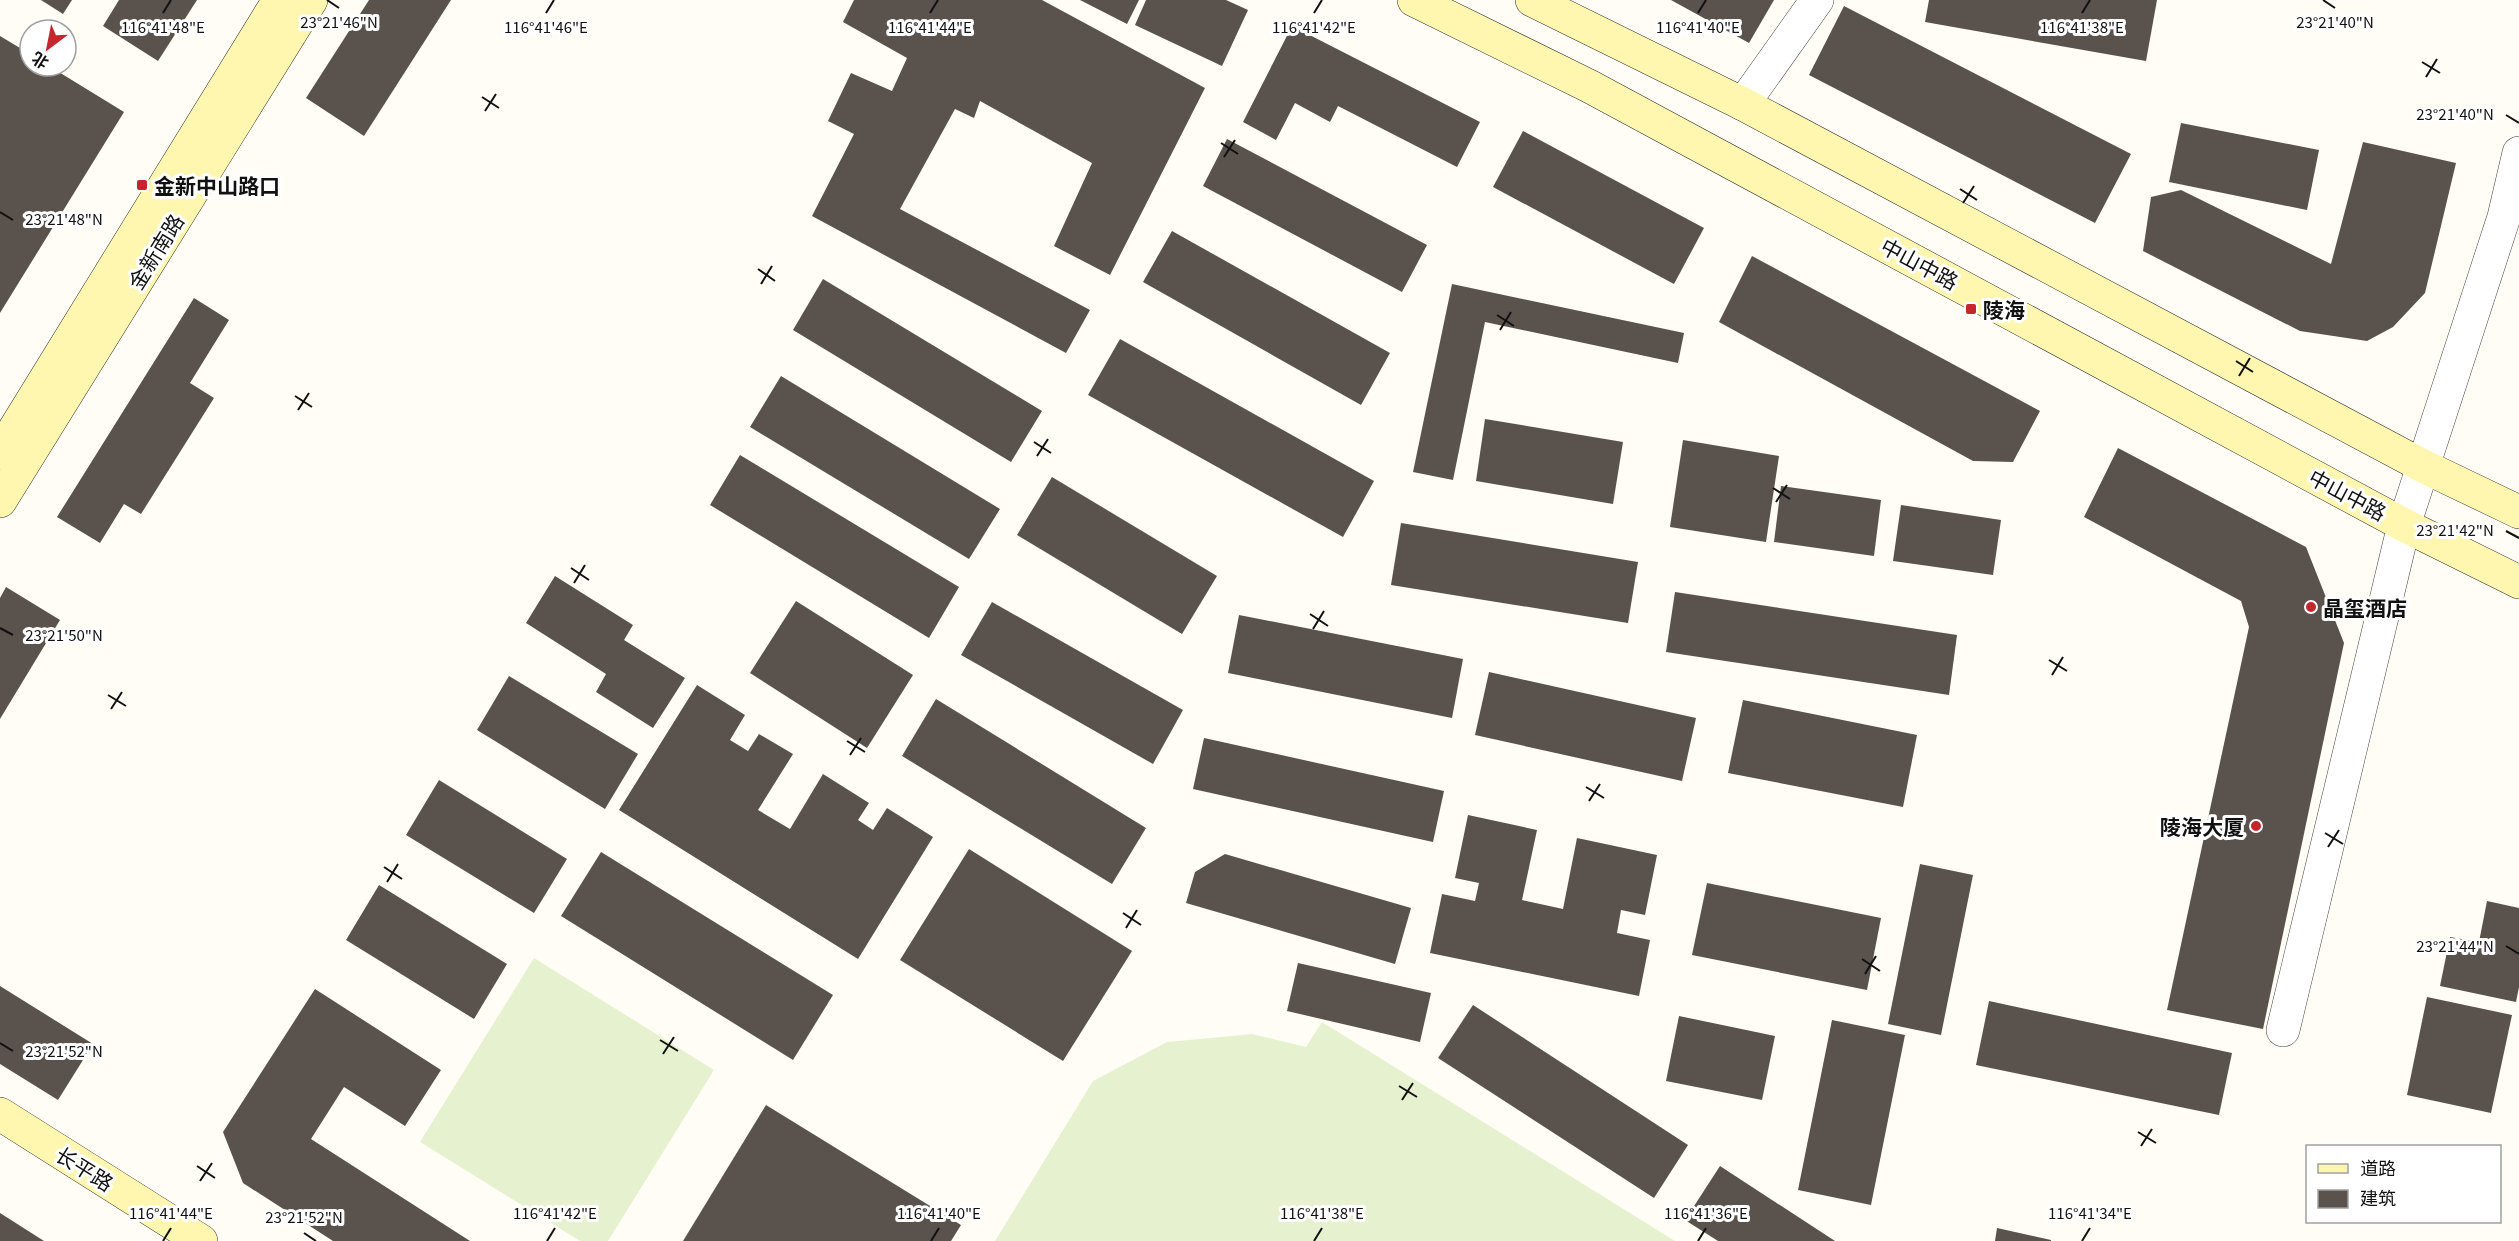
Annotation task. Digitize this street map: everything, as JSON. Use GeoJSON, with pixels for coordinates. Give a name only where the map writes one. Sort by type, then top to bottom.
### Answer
{"type":"FeatureCollection","features":[{"type":"Feature","properties":{"kind":"main road","name":"金新南路"},"geometry":{"type":"LineString","coordinates":[[0,453],[279,0]]}},
{"type":"Feature","properties":{"kind":"main road","name":"金新南路"},"geometry":{"type":"LineString","coordinates":[[0,501],[311,0]]}},
{"type":"Feature","properties":{"kind":"main road","name":"中山中路"},"geometry":{"type":"LineString","coordinates":[[1414,0],[1589,86],[2404,525],[2519,582]]}},
{"type":"Feature","properties":{"kind":"main road"},"geometry":{"type":"LineString","coordinates":[[1532,0],[1743,104],[2423,466],[2519,512]]}},
{"type":"Feature","properties":{"kind":"main road","name":"长平路"},"geometry":{"type":"LineString","coordinates":[[0,1114],[201,1241]]}},
{"type":"Feature","properties":{"kind":"main road","name":"长平路"},"geometry":{"type":"LineString","coordinates":[[0,1135],[168,1241]]}},
{"type":"Feature","properties":{"kind":"street"},"geometry":{"type":"LineString","coordinates":[[1743,104],[1817,0]]}},
{"type":"Feature","properties":{"kind":"street"},"geometry":{"type":"LineString","coordinates":[[2283,1030],[2404,525],[2504,217],[2519,153]]}},
{"type":"Feature","properties":{"kind":"green space"},"geometry":{"type":"Polygon","coordinates":[[[534,958],[714,1070],[608,1241],[580,1241],[420,1142],[534,958]]]}},
{"type":"Feature","properties":{"kind":"green space"},"geometry":{"type":"Polygon","coordinates":[[[1322,1022],[1675,1241],[995,1241],[1093,1081],[1167,1042],[1252,1034],[1306,1047],[1322,1022]]]}},
{"type":"Feature","properties":{"kind":"building"},"geometry":{"type":"Polygon","coordinates":[[[41,0],[72,0],[63,14],[41,0]]]}},
{"type":"Feature","properties":{"kind":"building"},"geometry":{"type":"Polygon","coordinates":[[[119,0],[197,0],[158,61],[103,26],[119,0]]]}},
{"type":"Feature","properties":{"kind":"building"},"geometry":{"type":"Polygon","coordinates":[[[369,0],[451,0],[364,136],[306,98],[369,0]]]}},
{"type":"Feature","properties":{"kind":"building"},"geometry":{"type":"Polygon","coordinates":[[[854,0],[1042,0],[1205,88],[1110,275],[1054,246],[1092,163],[980,101],[974,118],[955,109],[900,209],[1090,310],[1066,353],[812,216],[854,134],[828,121],[851,73],[892,91],[907,58],[843,22],[854,0]]]}},
{"type":"Feature","properties":{"kind":"building"},"geometry":{"type":"Polygon","coordinates":[[[1080,0],[1139,0],[1127,24],[1080,0]]]}},
{"type":"Feature","properties":{"kind":"building"},"geometry":{"type":"Polygon","coordinates":[[[1146,0],[1226,0],[1248,10],[1222,66],[1135,25],[1146,0]]]}},
{"type":"Feature","properties":{"kind":"building"},"geometry":{"type":"Polygon","coordinates":[[[1671,0],[1774,0],[1749,43],[1671,0]]]}},
{"type":"Feature","properties":{"kind":"building"},"geometry":{"type":"Polygon","coordinates":[[[1929,0],[2157,0],[2146,61],[1925,22],[1929,0]]]}},
{"type":"Feature","properties":{"kind":"building"},"geometry":{"type":"Polygon","coordinates":[[[1844,6],[2131,154],[2095,223],[1809,75],[1844,6]]]}},
{"type":"Feature","properties":{"kind":"building"},"geometry":{"type":"Polygon","coordinates":[[[1292,26],[1480,122],[1457,167],[1338,106],[1330,122],[1295,103],[1276,140],[1243,122],[1292,26]]]}},
{"type":"Feature","properties":{"kind":"building"},"geometry":{"type":"Polygon","coordinates":[[[0,36],[18,47],[18,78],[69,78],[124,112],[0,313],[0,36]]]}},
{"type":"Feature","properties":{"kind":"building"},"geometry":{"type":"Polygon","coordinates":[[[2181,123],[2319,150],[2307,210],[2169,182],[2181,123]]]}},
{"type":"Feature","properties":{"kind":"building"},"geometry":{"type":"Polygon","coordinates":[[[1523,131],[1704,228],[1674,284],[1493,187],[1523,131]]]}},
{"type":"Feature","properties":{"kind":"building"},"geometry":{"type":"Polygon","coordinates":[[[1227,139],[1427,245],[1402,292],[1203,186],[1227,139]]]}},
{"type":"Feature","properties":{"kind":"building"},"geometry":{"type":"Polygon","coordinates":[[[2363,142],[2456,163],[2425,293],[2393,327],[2367,341],[2300,331],[2143,251],[2151,197],[2181,190],[2331,264],[2363,142]]]}},
{"type":"Feature","properties":{"kind":"building"},"geometry":{"type":"Polygon","coordinates":[[[1172,231],[1390,353],[1361,405],[1143,282],[1172,231]]]}},
{"type":"Feature","properties":{"kind":"building"},"geometry":{"type":"Polygon","coordinates":[[[1752,256],[2040,411],[2013,462],[1973,461],[1719,322],[1752,256]]]}},
{"type":"Feature","properties":{"kind":"building"},"geometry":{"type":"Polygon","coordinates":[[[823,279],[1042,411],[1011,462],[793,330],[823,279]]]}},
{"type":"Feature","properties":{"kind":"building"},"geometry":{"type":"Polygon","coordinates":[[[1452,284],[1684,333],[1678,363],[1485,322],[1453,480],[1413,472],[1452,284]]]}},
{"type":"Feature","properties":{"kind":"building"},"geometry":{"type":"Polygon","coordinates":[[[194,298],[229,320],[190,383],[214,398],[141,514],[124,504],[100,543],[57,517],[194,298]]]}},
{"type":"Feature","properties":{"kind":"building"},"geometry":{"type":"Polygon","coordinates":[[[1120,339],[1374,481],[1343,537],[1088,395],[1120,339]]]}},
{"type":"Feature","properties":{"kind":"building"},"geometry":{"type":"Polygon","coordinates":[[[781,376],[1000,509],[969,559],[750,427],[781,376]]]}},
{"type":"Feature","properties":{"kind":"building"},"geometry":{"type":"Polygon","coordinates":[[[1485,419],[1623,442],[1613,504],[1476,481],[1485,419]]]}},
{"type":"Feature","properties":{"kind":"building"},"geometry":{"type":"Polygon","coordinates":[[[1683,440],[1779,456],[1766,542],[1670,527],[1683,440]]]}},
{"type":"Feature","properties":{"kind":"building","name":"陵海大厦"},"geometry":{"type":"Polygon","coordinates":[[[2118,448],[2306,547],[2344,643],[2263,1029],[2167,1010],[2249,627],[2241,601],[2084,517],[2118,448]]]}},
{"type":"Feature","properties":{"kind":"building"},"geometry":{"type":"Polygon","coordinates":[[[740,455],[959,587],[929,638],[710,505],[740,455]]]}},
{"type":"Feature","properties":{"kind":"building"},"geometry":{"type":"Polygon","coordinates":[[[1052,477],[1217,576],[1182,634],[1017,535],[1052,477]]]}},
{"type":"Feature","properties":{"kind":"building"},"geometry":{"type":"Polygon","coordinates":[[[1781,486],[1881,500],[1874,556],[1774,542],[1781,486]]]}},
{"type":"Feature","properties":{"kind":"building"},"geometry":{"type":"Polygon","coordinates":[[[1901,505],[2001,520],[1993,575],[1893,561],[1901,505]]]}},
{"type":"Feature","properties":{"kind":"building"},"geometry":{"type":"Polygon","coordinates":[[[1401,523],[1638,562],[1628,623],[1391,585],[1401,523]]]}},
{"type":"Feature","properties":{"kind":"building"},"geometry":{"type":"Polygon","coordinates":[[[555,576],[633,625],[624,640],[685,678],[653,728],[596,692],[606,674],[526,623],[555,576]]]}},
{"type":"Feature","properties":{"kind":"building"},"geometry":{"type":"Polygon","coordinates":[[[6,587],[60,620],[0,719],[0,598],[6,587]]]}},
{"type":"Feature","properties":{"kind":"building"},"geometry":{"type":"Polygon","coordinates":[[[1675,592],[1957,635],[1949,695],[1666,652],[1675,592]]]}},
{"type":"Feature","properties":{"kind":"building"},"geometry":{"type":"Polygon","coordinates":[[[796,601],[913,675],[867,748],[750,673],[796,601]]]}},
{"type":"Feature","properties":{"kind":"building"},"geometry":{"type":"Polygon","coordinates":[[[992,602],[1183,710],[1153,764],[961,655],[992,602]]]}},
{"type":"Feature","properties":{"kind":"building"},"geometry":{"type":"Polygon","coordinates":[[[1239,615],[1463,659],[1452,718],[1228,673],[1239,615]]]}},
{"type":"Feature","properties":{"kind":"building"},"geometry":{"type":"Polygon","coordinates":[[[1489,672],[1696,718],[1682,781],[1475,735],[1489,672]]]}},
{"type":"Feature","properties":{"kind":"building"},"geometry":{"type":"Polygon","coordinates":[[[509,676],[638,754],[605,809],[477,730],[509,676]]]}},
{"type":"Feature","properties":{"kind":"building"},"geometry":{"type":"Polygon","coordinates":[[[697,685],[745,715],[730,740],[748,751],[759,734],[793,754],[758,810],[790,829],[823,774],[869,803],[858,820],[873,830],[887,808],[933,837],[858,959],[619,810],[697,685]]]}},
{"type":"Feature","properties":{"kind":"building"},"geometry":{"type":"Polygon","coordinates":[[[936,699],[1146,828],[1112,884],[902,756],[936,699]]]}},
{"type":"Feature","properties":{"kind":"building"},"geometry":{"type":"Polygon","coordinates":[[[1743,700],[1917,735],[1903,807],[1728,773],[1743,700]]]}},
{"type":"Feature","properties":{"kind":"building"},"geometry":{"type":"Polygon","coordinates":[[[1204,738],[1444,791],[1433,842],[1193,789],[1204,738]]]}},
{"type":"Feature","properties":{"kind":"building"},"geometry":{"type":"Polygon","coordinates":[[[439,780],[567,859],[534,913],[406,835],[439,780]]]}},
{"type":"Feature","properties":{"kind":"building"},"geometry":{"type":"Polygon","coordinates":[[[1468,815],[1537,830],[1522,900],[1563,909],[1577,838],[1657,855],[1645,915],[1621,910],[1617,933],[1650,940],[1639,996],[1430,953],[1442,894],[1475,901],[1479,883],[1455,878],[1468,815]]]}},
{"type":"Feature","properties":{"kind":"building"},"geometry":{"type":"Polygon","coordinates":[[[969,849],[1132,951],[1063,1061],[900,960],[969,849]]]}},
{"type":"Feature","properties":{"kind":"building"},"geometry":{"type":"Polygon","coordinates":[[[601,852],[833,995],[793,1060],[561,916],[601,852]]]}},
{"type":"Feature","properties":{"kind":"building"},"geometry":{"type":"Polygon","coordinates":[[[1225,854],[1411,908],[1395,964],[1186,903],[1195,872],[1225,854]]]}},
{"type":"Feature","properties":{"kind":"building"},"geometry":{"type":"Polygon","coordinates":[[[1920,864],[1973,875],[1941,1035],[1888,1024],[1920,864]]]}},
{"type":"Feature","properties":{"kind":"building"},"geometry":{"type":"Polygon","coordinates":[[[1707,883],[1881,918],[1867,990],[1692,955],[1707,883]]]}},
{"type":"Feature","properties":{"kind":"building"},"geometry":{"type":"Polygon","coordinates":[[[379,885],[507,964],[474,1019],[346,940],[379,885]]]}},
{"type":"Feature","properties":{"kind":"building"},"geometry":{"type":"Polygon","coordinates":[[[2487,901],[2519,908],[2519,987],[2516,1002],[2440,986],[2450,937],[2479,942],[2487,901]]]}},
{"type":"Feature","properties":{"kind":"building"},"geometry":{"type":"Polygon","coordinates":[[[1298,963],[1431,993],[1420,1042],[1287,1011],[1298,963]]]}},
{"type":"Feature","properties":{"kind":"building"},"geometry":{"type":"Polygon","coordinates":[[[0,986],[93,1044],[58,1100],[0,1064],[0,986]]]}},
{"type":"Feature","properties":{"kind":"building"},"geometry":{"type":"Polygon","coordinates":[[[315,989],[441,1070],[405,1126],[344,1087],[311,1139],[470,1241],[333,1241],[243,1183],[223,1132],[315,989]]]}},
{"type":"Feature","properties":{"kind":"building"},"geometry":{"type":"Polygon","coordinates":[[[2427,997],[2512,1015],[2491,1113],[2407,1095],[2427,997]]]}},
{"type":"Feature","properties":{"kind":"building"},"geometry":{"type":"Polygon","coordinates":[[[1989,1001],[2232,1053],[2219,1115],[1976,1065],[1989,1001]]]}},
{"type":"Feature","properties":{"kind":"building"},"geometry":{"type":"Polygon","coordinates":[[[1473,1005],[1688,1145],[1654,1198],[1438,1058],[1473,1005]]]}},
{"type":"Feature","properties":{"kind":"building"},"geometry":{"type":"Polygon","coordinates":[[[1679,1016],[1775,1036],[1762,1100],[1666,1081],[1679,1016]]]}},
{"type":"Feature","properties":{"kind":"building"},"geometry":{"type":"Polygon","coordinates":[[[1832,1020],[1905,1035],[1871,1205],[1798,1190],[1832,1020]]]}},
{"type":"Feature","properties":{"kind":"building"},"geometry":{"type":"Polygon","coordinates":[[[766,1105],[961,1225],[951,1241],[683,1241],[766,1105]]]}},
{"type":"Feature","properties":{"kind":"building"},"geometry":{"type":"Polygon","coordinates":[[[1720,1166],[1835,1241],[1718,1241],[1685,1220],[1720,1166]]]}},
{"type":"Feature","properties":{"kind":"building"},"geometry":{"type":"Polygon","coordinates":[[[0,1213],[44,1241],[0,1241],[0,1213]]]}},
{"type":"Feature","properties":{"kind":"building"},"geometry":{"type":"Polygon","coordinates":[[[1997,1228],[2051,1240],[2051,1241],[1995,1241],[1997,1228]]]}},
{"type":"Feature","properties":{"kind":"place","name":"金新中山路口"},"geometry":{"type":"Point","coordinates":[142,185]}},
{"type":"Feature","properties":{"kind":"place","name":"陵海"},"geometry":{"type":"Point","coordinates":[1971,309]}},
{"type":"Feature","properties":{"kind":"place","name":"晶玺酒店"},"geometry":{"type":"Point","coordinates":[2311,607]}},
{"type":"Feature","properties":{"kind":"place","name":"陵海大厦"},"geometry":{"type":"Point","coordinates":[2256,826]}}]}
